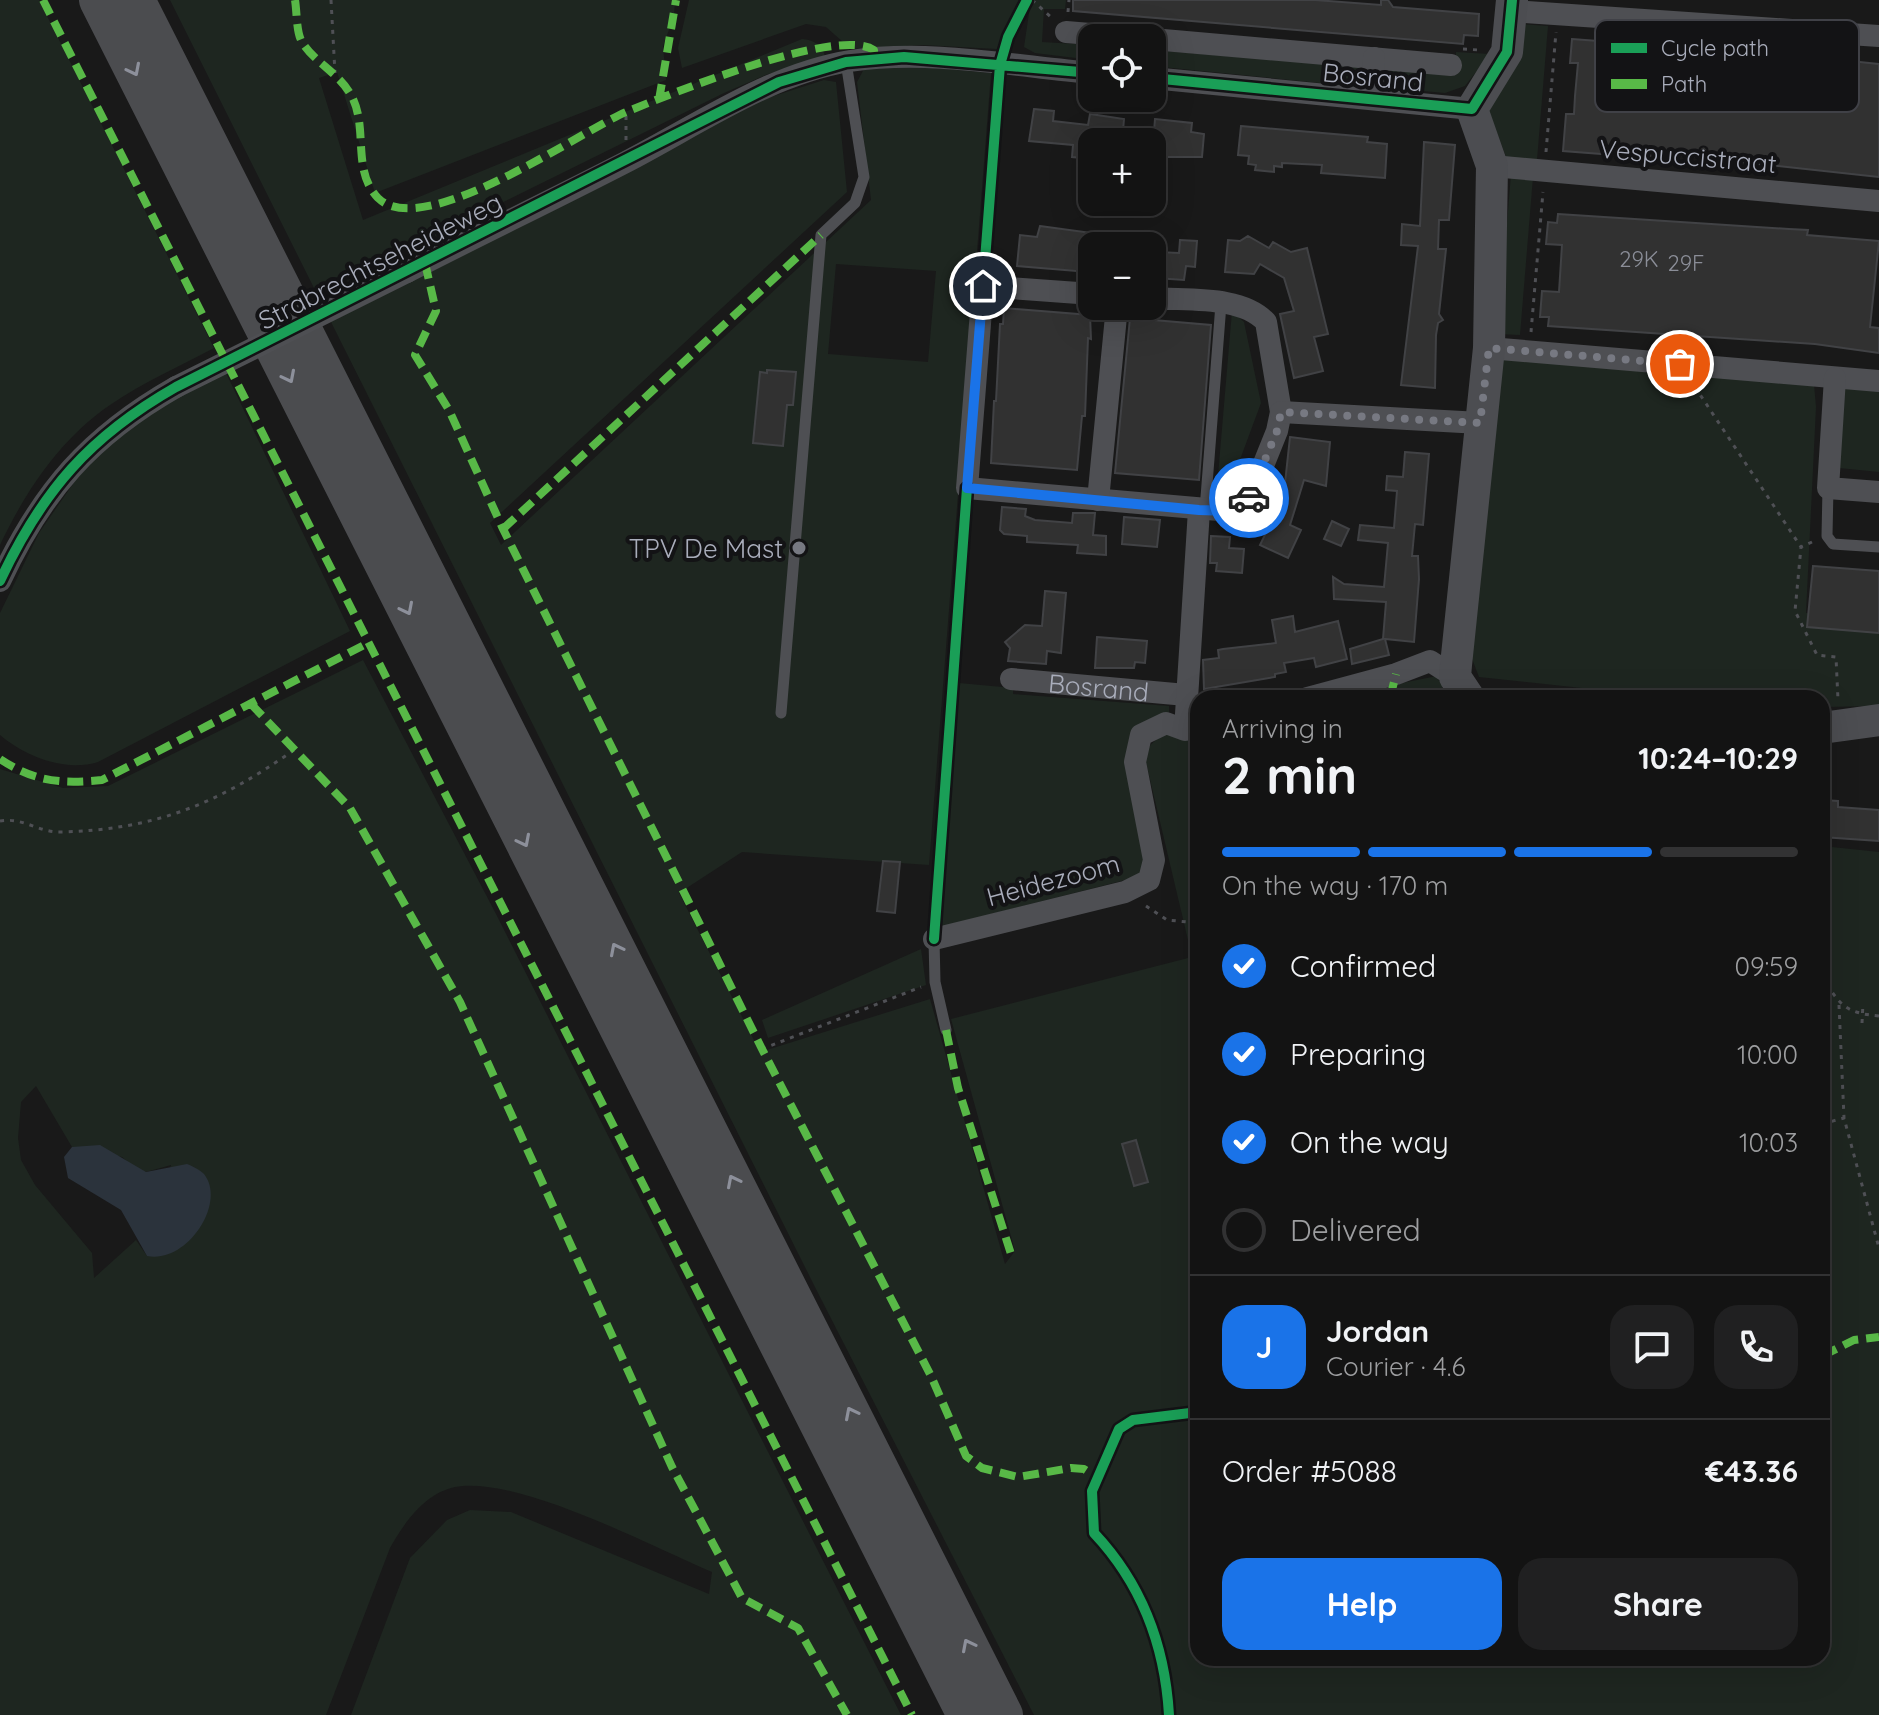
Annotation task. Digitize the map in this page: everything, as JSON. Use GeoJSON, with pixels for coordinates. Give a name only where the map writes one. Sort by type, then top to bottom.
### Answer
{"type":"FeatureCollection","features":[{"type":"Feature","properties":{"kind":"highway"},"geometry":{"type":"LineString","coordinates":[[99,0],[967,1715]]}},
{"type":"Feature","properties":{"kind":"highway"},"geometry":{"type":"LineString","coordinates":[[135,0],[1003,1715]]}},
{"type":"Feature","properties":{"kind":"street"},"geometry":{"type":"LineString","coordinates":[[1462,687],[1480,423],[1489,348],[1492,166],[1472,109],[1507,52],[1512,5],[1690,20]]}},
{"type":"Feature","properties":{"kind":"street"},"geometry":{"type":"LineString","coordinates":[[1066,32],[1078,33]]}},
{"type":"Feature","properties":{"kind":"street"},"geometry":{"type":"LineString","coordinates":[[1859,34],[1879,36]]}},
{"type":"Feature","properties":{"kind":"street","name":"Bosrand"},"geometry":{"type":"LineString","coordinates":[[1166,40],[1451,65]]}},
{"type":"Feature","properties":{"kind":"street"},"geometry":{"type":"LineString","coordinates":[[846,62],[904,57],[1078,72]]}},
{"type":"Feature","properties":{"kind":"street","name":"Bosrand"},"geometry":{"type":"LineString","coordinates":[[1372,98],[1374,58]]}},
{"type":"Feature","properties":{"kind":"street","name":"Strabrechtseheideweg"},"geometry":{"type":"LineString","coordinates":[[0,581],[17,545],[54,486],[118,422],[176,387],[725,108],[779,82],[846,62]]}},
{"type":"Feature","properties":{"kind":"street","name":"Bosrand"},"geometry":{"type":"LineString","coordinates":[[1166,79],[1472,109]]}},
{"type":"Feature","properties":{"kind":"street","name":"Vespuccistraat"},"geometry":{"type":"LineString","coordinates":[[1492,166],[1879,201]]}},
{"type":"Feature","properties":{"kind":"street"},"geometry":{"type":"LineString","coordinates":[[1078,293],[983,286],[967,488],[1230,511],[1250,498],[1277,431],[1281,412],[1266,322],[1256,312],[1241,306],[1166,299]]}},
{"type":"Feature","properties":{"kind":"street"},"geometry":{"type":"LineString","coordinates":[[1098,500],[1116,320]]}},
{"type":"Feature","properties":{"kind":"street"},"geometry":{"type":"LineString","coordinates":[[1489,348],[1879,381]]}},
{"type":"Feature","properties":{"kind":"street"},"geometry":{"type":"LineString","coordinates":[[1835,378],[1828,488],[1879,492]]}},
{"type":"Feature","properties":{"kind":"street"},"geometry":{"type":"LineString","coordinates":[[1281,412],[1480,423]]}},
{"type":"Feature","properties":{"kind":"street","name":"Heidezoom"},"geometry":{"type":"LineString","coordinates":[[1190,718],[1186,695],[1202,510]]}},
{"type":"Feature","properties":{"kind":"street"},"geometry":{"type":"LineString","coordinates":[[1337,690],[1430,661],[1462,687]]}},
{"type":"Feature","properties":{"kind":"street","name":"Bosrand"},"geometry":{"type":"LineString","coordinates":[[1011,679],[1186,695]]}},
{"type":"Feature","properties":{"kind":"street"},"geometry":{"type":"LineString","coordinates":[[1830,721],[1879,720]]}},
{"type":"Feature","properties":{"kind":"street","name":"Heidezoom"},"geometry":{"type":"LineString","coordinates":[[934,939],[1125,892],[1149,880],[1154,860],[1135,762],[1141,735],[1166,723],[1190,729]]}},
{"type":"Feature","properties":{"kind":"lane"},"geometry":{"type":"LineString","coordinates":[[781,713],[821,235],[855,203],[864,177],[846,62]]}},
{"type":"Feature","properties":{"kind":"lane","name":"Heidezoom"},"geometry":{"type":"LineString","coordinates":[[1202,510],[1221,304]]}},
{"type":"Feature","properties":{"kind":"lane"},"geometry":{"type":"LineString","coordinates":[[1828,488],[1827,536],[1833,544],[1879,547]]}},
{"type":"Feature","properties":{"kind":"lane","name":"Heidezoom"},"geometry":{"type":"LineString","coordinates":[[934,939],[935,982],[946,1030]]}},
{"type":"Feature","properties":{"kind":"path"},"geometry":{"type":"LineString","coordinates":[[331,0],[335,73]]}},
{"type":"Feature","properties":{"kind":"path"},"geometry":{"type":"LineString","coordinates":[[1020,12],[1030,0],[1066,32]]}},
{"type":"Feature","properties":{"kind":"path"},"geometry":{"type":"LineString","coordinates":[[1680,364],[1801,547],[1795,611],[1817,655],[1836,657],[1830,721]]}},
{"type":"Feature","properties":{"kind":"path"},"geometry":{"type":"LineString","coordinates":[[1801,547],[1827,536]]}},
{"type":"Feature","properties":{"kind":"path"},"geometry":{"type":"LineString","coordinates":[[0,821],[15,818],[54,832],[120,828],[175,816],[251,780],[294,750]]}},
{"type":"Feature","properties":{"kind":"path"},"geometry":{"type":"LineString","coordinates":[[1125,892],[1167,920],[1190,922]]}},
{"type":"Feature","properties":{"kind":"path"},"geometry":{"type":"LineString","coordinates":[[762,1049],[935,982]]}},
{"type":"Feature","properties":{"kind":"path"},"geometry":{"type":"LineString","coordinates":[[1830,990],[1839,1005],[1844,1118],[1879,1248]]}},
{"type":"Feature","properties":{"kind":"path"},"geometry":{"type":"LineString","coordinates":[[1862,1023],[1863,1003]]}},
{"type":"Feature","properties":{"kind":"path"},"geometry":{"type":"LineString","coordinates":[[1839,1005],[1863,1015],[1879,1016]]}},
{"type":"Feature","properties":{"kind":"path"},"geometry":{"type":"LineString","coordinates":[[1839,1114],[1844,1118]]}},
{"type":"Feature","properties":{"kind":"path"},"geometry":{"type":"LineString","coordinates":[[1830,1122],[1844,1118]]}},
{"type":"Feature","properties":{"kind":"shaded area"},"geometry":{"type":"Polygon","coordinates":[[[0,0],[39,0],[214,348],[122,397],[75,434],[33,486],[0,545],[0,0]]]}},
{"type":"Feature","properties":{"kind":"shaded area"},"geometry":{"type":"Polygon","coordinates":[[[170,0],[675,0],[674,16],[663,46],[666,80],[375,193],[337,72],[319,78],[363,220],[802,39],[819,45],[825,61],[768,74],[724,93],[317,294],[170,0]]]}},
{"type":"Feature","properties":{"kind":"shaded area"},"geometry":{"type":"Polygon","coordinates":[[[689,0],[1019,0],[997,49],[923,45],[851,49],[826,27],[806,24],[682,68],[678,48],[689,0]]]}},
{"type":"Feature","properties":{"kind":"shaded area"},"geometry":{"type":"Polygon","coordinates":[[[1031,0],[1066,0],[1065,9],[1044,9],[1042,42],[1078,44],[1078,58],[1035,53],[1024,47],[1031,0]]]}},
{"type":"Feature","properties":{"kind":"shaded area"},"geometry":{"type":"Polygon","coordinates":[[[1521,24],[1548,26],[1537,160],[1506,157],[1487,106],[1521,24]]]}},
{"type":"Feature","properties":{"kind":"shaded area"},"geometry":{"type":"Polygon","coordinates":[[[1166,51],[1361,67],[1368,74],[1365,85],[1360,87],[1166,67],[1166,51]]]}},
{"type":"Feature","properties":{"kind":"shaded area"},"geometry":{"type":"Polygon","coordinates":[[[1456,52],[1490,54],[1465,86],[1445,93],[1390,88],[1384,83],[1389,70],[1454,75],[1456,52]]]}},
{"type":"Feature","properties":{"kind":"shaded area"},"geometry":{"type":"Polygon","coordinates":[[[912,66],[991,73],[929,865],[742,852],[679,893],[760,1052],[930,999],[1005,1264],[1015,1251],[951,1019],[1190,958],[1190,1666],[1830,1666],[1830,847],[1879,852],[1879,1715],[1034,1715],[818,1293],[329,318],[752,103],[824,80],[836,82],[847,192],[490,523],[501,545],[871,200],[857,82],[864,69],[912,66]],[[836,264],[828,354],[928,362],[936,271],[836,264]]]}},
{"type":"Feature","properties":{"kind":"shaded area"},"geometry":{"type":"Polygon","coordinates":[[[1511,174],[1533,177],[1520,335],[1498,334],[1511,174]]]}},
{"type":"Feature","properties":{"kind":"shaded area"},"geometry":{"type":"Polygon","coordinates":[[[1232,311],[1244,322],[1261,403],[1225,500],[1216,499],[1232,311]]]}},
{"type":"Feature","properties":{"kind":"shaded area"},"geometry":{"type":"Polygon","coordinates":[[[1506,356],[1814,384],[1816,407],[1806,613],[1879,619],[1879,706],[1830,707],[1830,690],[1600,690],[1479,677],[1471,656],[1497,368],[1506,356]]]}},
{"type":"Feature","properties":{"kind":"shaded area"},"geometry":{"type":"Polygon","coordinates":[[[226,373],[350,631],[98,762],[59,764],[22,750],[0,735],[0,613],[39,533],[75,481],[112,439],[150,412],[226,373]]]}},
{"type":"Feature","properties":{"kind":"shaded area"},"geometry":{"type":"Polygon","coordinates":[[[1879,388],[1879,472],[1839,468],[1844,389],[1879,388]]]}},
{"type":"Feature","properties":{"kind":"shaded area"},"geometry":{"type":"Polygon","coordinates":[[[363,660],[496,914],[901,1715],[351,1715],[410,1558],[447,1520],[470,1510],[511,1512],[709,1594],[712,1572],[584,1515],[512,1492],[481,1486],[444,1490],[416,1510],[402,1529],[390,1548],[326,1715],[0,1715],[0,769],[63,788],[108,786],[363,660]],[[36,1086],[21,1102],[18,1138],[21,1160],[35,1185],[92,1253],[94,1278],[136,1240],[147,1256],[171,1165],[146,1172],[136,1169],[122,1157],[72,1147],[36,1086]]]}},
{"type":"Feature","properties":{"kind":"shaded area"},"geometry":{"type":"Polygon","coordinates":[[[1437,676],[1439,681],[1443,680],[1443,690],[1367,690],[1437,676]]]}},
{"type":"Feature","properties":{"kind":"shaded area"},"geometry":{"type":"Polygon","coordinates":[[[959,683],[1013,688],[1013,694],[1169,706],[1169,713],[1157,716],[1136,730],[1127,751],[1131,781],[1151,857],[1141,876],[940,927],[959,683]]]}},
{"type":"Feature","properties":{"kind":"shaded area"},"geometry":{"type":"Polygon","coordinates":[[[1190,726],[1190,949],[1144,754],[1155,741],[1190,726]]]}},
{"type":"Feature","properties":{"kind":"shaded area"},"geometry":{"type":"Polygon","coordinates":[[[921,949],[926,985],[768,1038],[762,1020],[921,949]]]}},
{"type":"Feature","properties":{"kind":"shaded area"},"geometry":{"type":"Polygon","coordinates":[[[100,1145],[146,1172],[187,1164],[204,1174],[210,1186],[207,1215],[189,1241],[176,1251],[162,1256],[147,1256],[121,1210],[68,1178],[64,1157],[72,1147],[100,1145]]]}},
{"type":"Feature","properties":{"kind":"building"},"geometry":{"type":"Polygon","coordinates":[[[1073,0],[1315,0],[1381,5],[1381,0],[1388,0],[1393,7],[1479,14],[1478,36],[1464,35],[1463,44],[1073,11],[1073,0]]]}},
{"type":"Feature","properties":{"kind":"building"},"geometry":{"type":"Polygon","coordinates":[[[1572,39],[1595,41],[1595,112],[1859,112],[1859,62],[1879,64],[1879,177],[1696,157],[1653,154],[1653,158],[1563,151],[1566,114],[1574,114],[1578,63],[1570,63],[1572,39]]]}},
{"type":"Feature","properties":{"kind":"building"},"geometry":{"type":"Polygon","coordinates":[[[1034,109],[1054,111],[1053,121],[1088,125],[1090,114],[1124,119],[1123,128],[1078,128],[1078,158],[1072,157],[1073,145],[1029,141],[1034,109]]]}},
{"type":"Feature","properties":{"kind":"building"},"geometry":{"type":"Polygon","coordinates":[[[1155,119],[1192,123],[1191,132],[1204,134],[1202,157],[1166,157],[1166,128],[1154,128],[1155,119]]]}},
{"type":"Feature","properties":{"kind":"building"},"geometry":{"type":"Polygon","coordinates":[[[1241,126],[1368,137],[1367,142],[1387,144],[1385,178],[1321,173],[1322,165],[1282,163],[1282,167],[1274,166],[1274,172],[1255,170],[1256,165],[1248,164],[1249,156],[1238,155],[1241,126]]]}},
{"type":"Feature","properties":{"kind":"building"},"geometry":{"type":"Polygon","coordinates":[[[1424,142],[1455,145],[1449,220],[1439,220],[1438,249],[1446,249],[1439,314],[1443,320],[1438,323],[1436,335],[1435,388],[1401,385],[1418,246],[1401,245],[1402,224],[1420,226],[1424,142]]]}},
{"type":"Feature","properties":{"kind":"building"},"geometry":{"type":"Polygon","coordinates":[[[1558,214],[1808,230],[1807,235],[1879,241],[1870,327],[1879,328],[1879,353],[1815,344],[1548,326],[1549,317],[1540,317],[1542,291],[1559,292],[1562,245],[1546,244],[1548,222],[1557,223],[1558,214]]]}},
{"type":"Feature","properties":{"kind":"building"},"geometry":{"type":"Polygon","coordinates":[[[1040,226],[1085,232],[1078,232],[1078,271],[1017,266],[1020,235],[1037,237],[1040,226]]]}},
{"type":"Feature","properties":{"kind":"building"},"geometry":{"type":"Polygon","coordinates":[[[1248,236],[1269,248],[1273,242],[1291,252],[1307,248],[1328,334],[1314,337],[1323,371],[1294,378],[1280,314],[1294,311],[1284,278],[1260,264],[1254,274],[1225,272],[1228,240],[1240,241],[1248,236]]]}},
{"type":"Feature","properties":{"kind":"building"},"geometry":{"type":"Polygon","coordinates":[[[1180,240],[1197,241],[1195,267],[1186,266],[1184,280],[1166,279],[1166,252],[1179,253],[1180,240]]]}},
{"type":"Feature","properties":{"kind":"building"},"geometry":{"type":"Polygon","coordinates":[[[1004,308],[1078,314],[1078,320],[1090,320],[1085,416],[1082,416],[1077,470],[991,463],[1000,324],[1003,324],[1004,308]]]}},
{"type":"Feature","properties":{"kind":"building"},"geometry":{"type":"Polygon","coordinates":[[[1130,320],[1211,325],[1199,480],[1115,473],[1130,320]]]}},
{"type":"Feature","properties":{"kind":"building"},"geometry":{"type":"Polygon","coordinates":[[[767,370],[796,372],[793,405],[787,405],[783,446],[753,443],[760,372],[767,373],[767,370]]]}},
{"type":"Feature","properties":{"kind":"building"},"geometry":{"type":"Polygon","coordinates":[[[1290,437],[1330,442],[1326,486],[1304,480],[1290,525],[1301,530],[1288,558],[1260,545],[1278,508],[1267,505],[1275,480],[1285,483],[1290,437]]]}},
{"type":"Feature","properties":{"kind":"building"},"geometry":{"type":"Polygon","coordinates":[[[1405,452],[1429,454],[1423,525],[1415,524],[1412,556],[1418,556],[1419,579],[1414,642],[1385,639],[1389,655],[1352,664],[1350,649],[1383,639],[1386,602],[1334,599],[1333,577],[1344,584],[1384,587],[1388,543],[1358,540],[1360,525],[1394,528],[1397,491],[1386,490],[1387,476],[1403,477],[1405,452]]]}},
{"type":"Feature","properties":{"kind":"building"},"geometry":{"type":"Polygon","coordinates":[[[1002,507],[1026,509],[1025,516],[1035,520],[1072,523],[1073,513],[1095,513],[1093,535],[1106,536],[1106,555],[1077,553],[1078,545],[1027,542],[1027,536],[1004,534],[1000,530],[1002,507]]]}},
{"type":"Feature","properties":{"kind":"building"},"geometry":{"type":"Polygon","coordinates":[[[1124,517],[1160,520],[1157,547],[1122,544],[1124,517]]]}},
{"type":"Feature","properties":{"kind":"building"},"geometry":{"type":"Polygon","coordinates":[[[1332,521],[1349,529],[1341,546],[1324,539],[1332,521]]]}},
{"type":"Feature","properties":{"kind":"building"},"geometry":{"type":"Polygon","coordinates":[[[1211,536],[1230,537],[1229,548],[1244,549],[1242,573],[1216,571],[1217,563],[1210,563],[1211,536]]]}},
{"type":"Feature","properties":{"kind":"building"},"geometry":{"type":"Polygon","coordinates":[[[1813,566],[1879,571],[1879,633],[1807,627],[1813,566]]]}},
{"type":"Feature","properties":{"kind":"building"},"geometry":{"type":"Polygon","coordinates":[[[1045,591],[1066,593],[1061,653],[1047,651],[1046,664],[1008,661],[1010,648],[1005,642],[1025,625],[1042,626],[1045,591]]]}},
{"type":"Feature","properties":{"kind":"building"},"geometry":{"type":"Polygon","coordinates":[[[1293,616],[1295,632],[1338,621],[1347,659],[1316,667],[1314,658],[1284,663],[1286,672],[1275,674],[1275,677],[1204,689],[1203,660],[1219,658],[1218,650],[1276,643],[1272,620],[1293,616]]]}},
{"type":"Feature","properties":{"kind":"building"},"geometry":{"type":"Polygon","coordinates":[[[1097,637],[1147,641],[1145,663],[1135,662],[1134,668],[1095,668],[1097,637]]]}},
{"type":"Feature","properties":{"kind":"building"},"geometry":{"type":"Polygon","coordinates":[[[1830,800],[1838,801],[1838,807],[1879,810],[1879,841],[1830,838],[1830,800]]]}},
{"type":"Feature","properties":{"kind":"building"},"geometry":{"type":"Polygon","coordinates":[[[883,861],[900,862],[895,913],[877,911],[883,861]]]}},
{"type":"Feature","properties":{"kind":"building"},"geometry":{"type":"Polygon","coordinates":[[[1136,1140],[1148,1182],[1134,1186],[1122,1144],[1136,1140]]]}},
{"type":"Feature","properties":{"kind":"marked path"},"geometry":{"type":"LineString","coordinates":[[43,0],[912,1715]]}},
{"type":"Feature","properties":{"kind":"marked path"},"geometry":{"type":"LineString","coordinates":[[295,0],[302,42],[346,87],[356,107],[362,162],[370,187],[378,198],[400,208],[429,206],[464,195],[539,160],[626,112],[753,65],[826,47],[855,45],[874,50],[874,58]]}},
{"type":"Feature","properties":{"kind":"marked path"},"geometry":{"type":"LineString","coordinates":[[659,100],[676,0]]}},
{"type":"Feature","properties":{"kind":"marked path"},"geometry":{"type":"LineString","coordinates":[[503,529],[821,235]]}},
{"type":"Feature","properties":{"kind":"marked path"},"geometry":{"type":"LineString","coordinates":[[425,263],[436,311],[415,355],[449,410],[503,529],[762,1049],[931,1376],[966,1456],[982,1468],[1018,1477],[1071,1468],[1084,1469],[1096,1477]]}},
{"type":"Feature","properties":{"kind":"marked path"},"geometry":{"type":"LineString","coordinates":[[0,759],[25,773],[49,780],[102,780],[368,643]]}},
{"type":"Feature","properties":{"kind":"marked path"},"geometry":{"type":"LineString","coordinates":[[1392,690],[1396,674]]}},
{"type":"Feature","properties":{"kind":"marked path"},"geometry":{"type":"LineString","coordinates":[[251,704],[350,808],[460,1002],[672,1467],[742,1598],[798,1628],[847,1715]]}},
{"type":"Feature","properties":{"kind":"marked path"},"geometry":{"type":"LineString","coordinates":[[946,1030],[958,1088],[1011,1254]]}},
{"type":"Feature","properties":{"kind":"marked path"},"geometry":{"type":"LineString","coordinates":[[1830,1352],[1854,1340],[1879,1337]]}},
{"type":"Feature","properties":{"kind":"cycle path"},"geometry":{"type":"LineString","coordinates":[[983,286],[1000,65],[1008,37],[1027,0]]}},
{"type":"Feature","properties":{"kind":"cycle path"},"geometry":{"type":"LineString","coordinates":[[1166,79],[1472,109],[1507,52],[1512,0]]}},
{"type":"Feature","properties":{"kind":"cycle path"},"geometry":{"type":"LineString","coordinates":[[0,581],[51,493],[94,446],[145,406],[176,387],[779,82],[846,62],[904,57],[1078,72]]}},
{"type":"Feature","properties":{"kind":"cycle path"},"geometry":{"type":"LineString","coordinates":[[934,939],[967,488]]}},
{"type":"Feature","properties":{"kind":"cycle path"},"geometry":{"type":"LineString","coordinates":[[1169,1715],[1162,1665],[1148,1617],[1125,1573],[1094,1533],[1092,1491],[1119,1429],[1133,1420],[1190,1413]]}},
{"type":"Feature","properties":{"kind":"way so far"},"geometry":{"type":"LineString","coordinates":[[1249,498],[1277,431],[1281,412],[1480,423],[1489,348],[1680,364]]}},
{"type":"Feature","properties":{"kind":"place","name":"TPV De Mast"},"geometry":{"type":"Point","coordinates":[799,548]}},
{"type":"Feature","properties":{"kind":"route"},"geometry":{"type":"LineString","coordinates":[[983,286],[967,488],[1199,510],[1230,511],[1249,498]]}}]}
